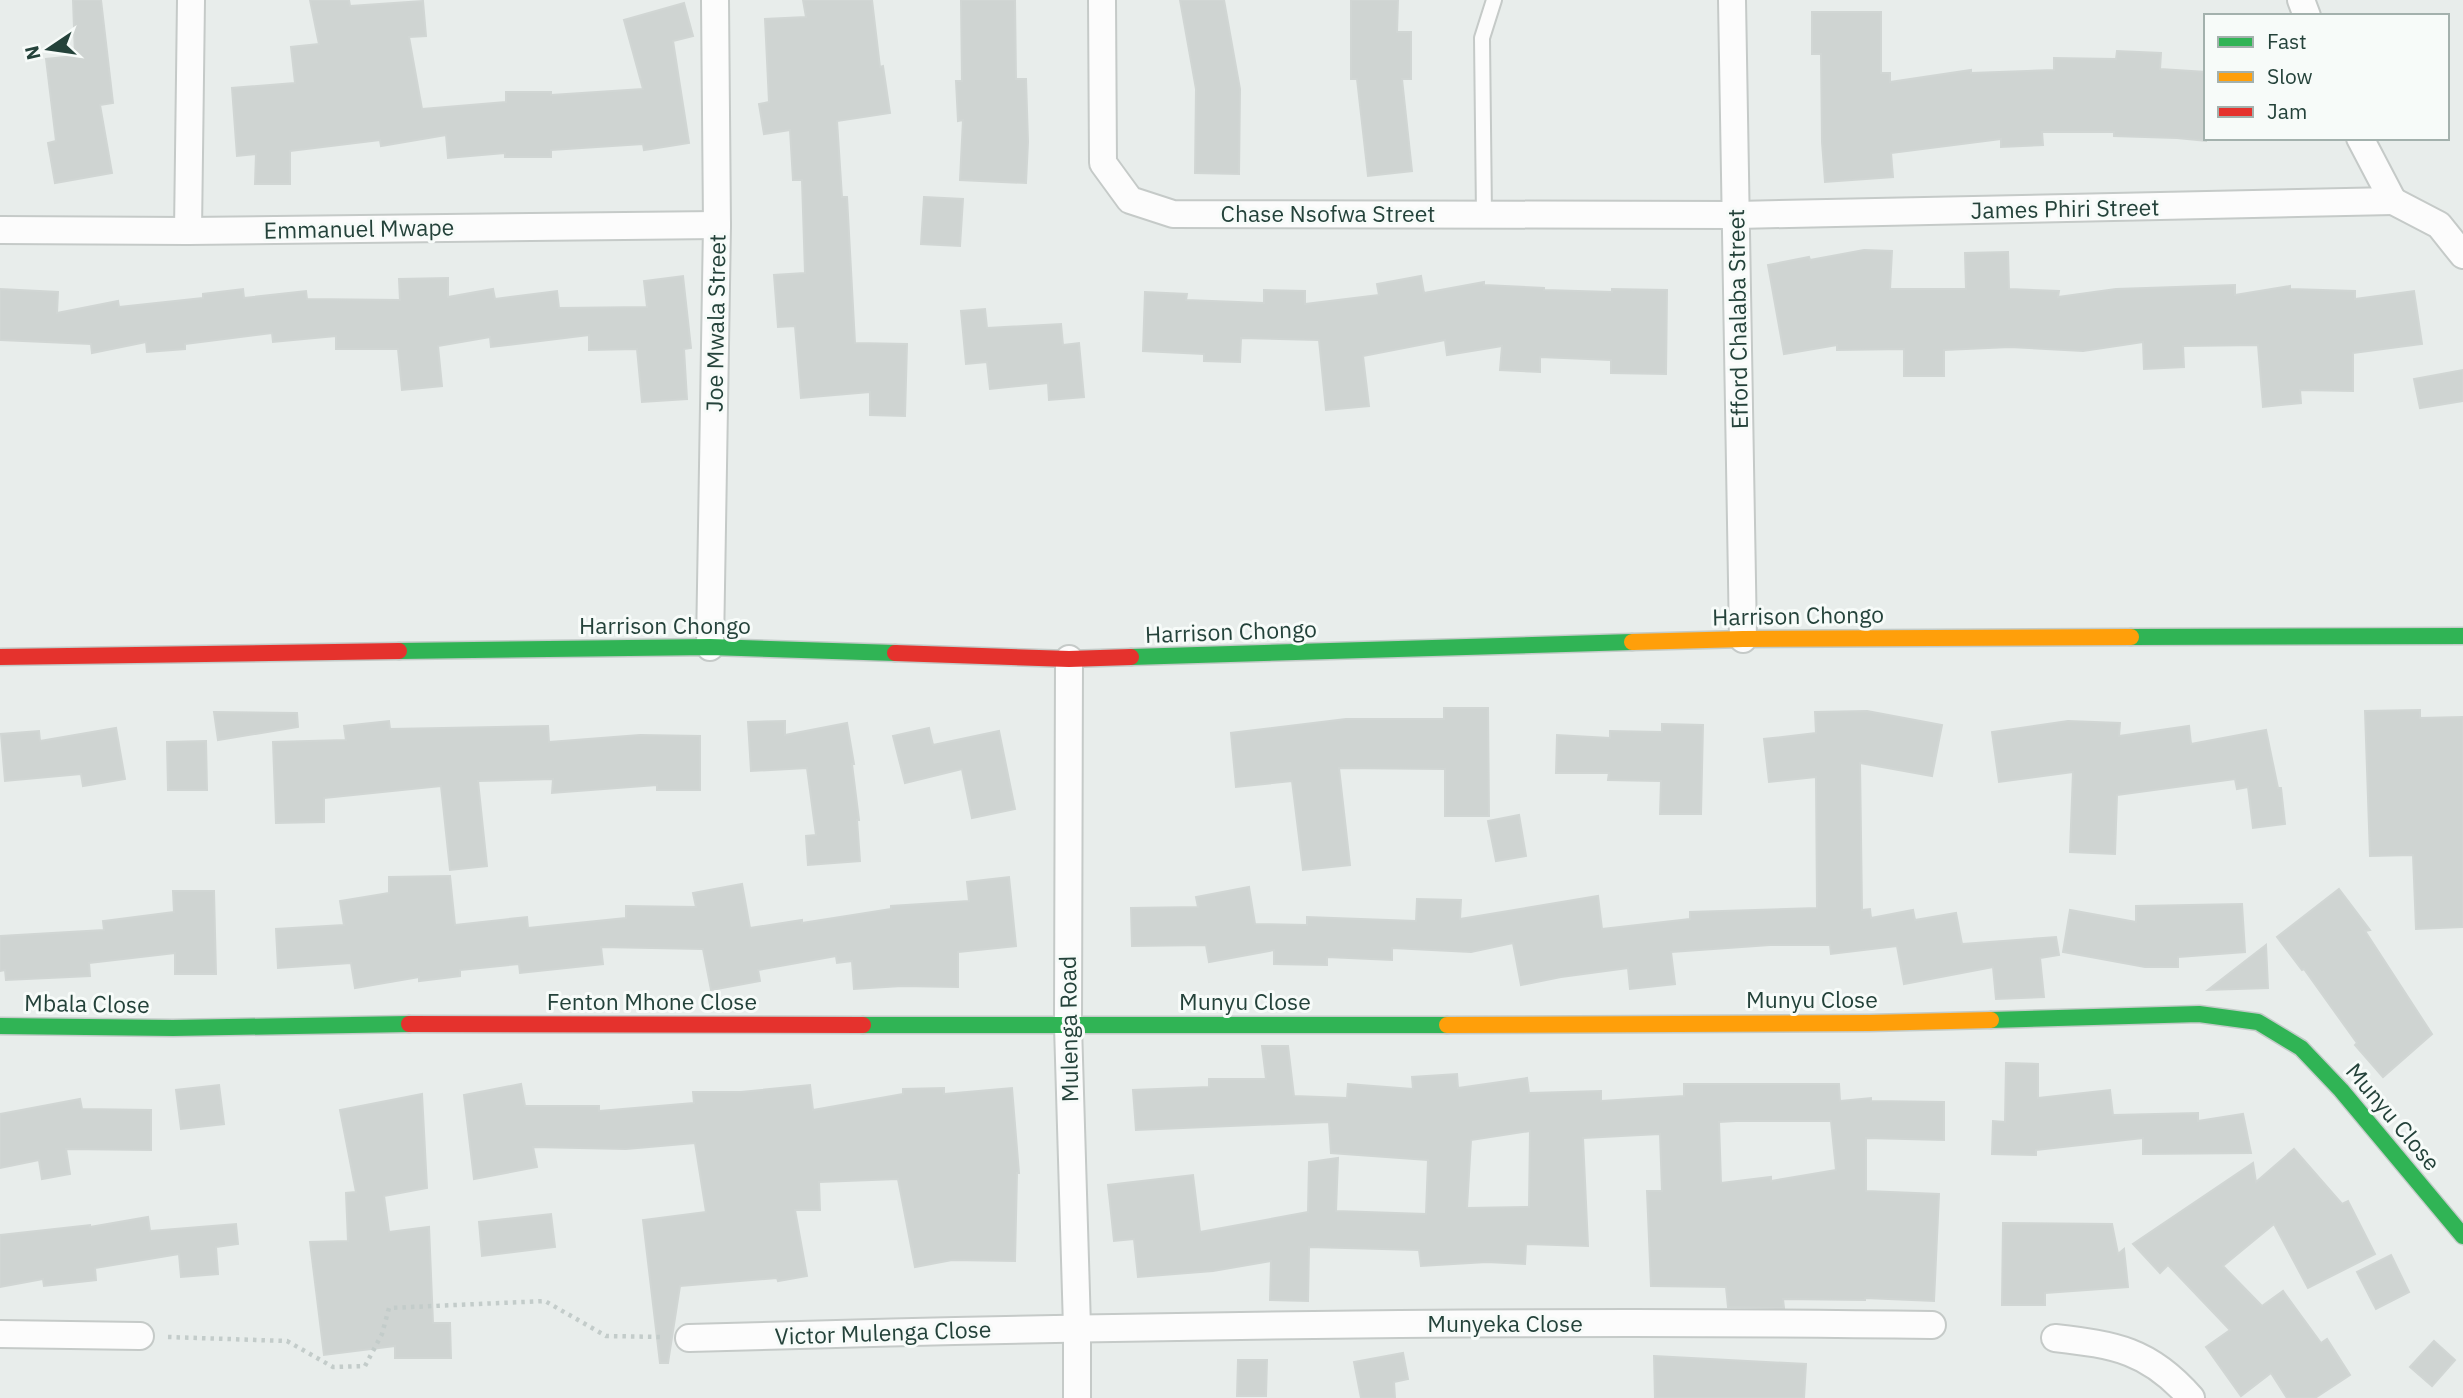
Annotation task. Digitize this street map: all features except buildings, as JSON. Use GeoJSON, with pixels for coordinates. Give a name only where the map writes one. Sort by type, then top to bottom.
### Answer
{"type":"FeatureCollection","features":[{"type":"Feature","properties":{"kind":"street"},"geometry":{"type":"LineString","coordinates":[[188,231],[191,0]]}},
{"type":"Feature","properties":{"kind":"street","name":"Joe Mwala Street"},"geometry":{"type":"LineString","coordinates":[[710,647],[717,225],[715,0]]}},
{"type":"Feature","properties":{"kind":"street","name":"Chase Nsofwa Street"},"geometry":{"type":"LineString","coordinates":[[1102,0],[1103,163],[1130,200],[1173,214],[1737,215]]}},
{"type":"Feature","properties":{"kind":"street","name":"Efford Chalaba Street"},"geometry":{"type":"LineString","coordinates":[[1732,0],[1743,639]]}},
{"type":"Feature","properties":{"kind":"street"},"geometry":{"type":"LineString","coordinates":[[2361,140],[2393,201],[2439,225],[2463,255]]}},
{"type":"Feature","properties":{"kind":"street","name":"James Phiri Street"},"geometry":{"type":"LineString","coordinates":[[1737,215],[2393,201]]}},
{"type":"Feature","properties":{"kind":"street","name":"Emmanuel Mwape"},"geometry":{"type":"LineString","coordinates":[[0,230],[188,231],[717,225]]}},
{"type":"Feature","properties":{"kind":"street","name":"Harrison Chongo"},"geometry":{"type":"LineString","coordinates":[[0,657],[710,647],[1069,659],[1743,639],[2463,636]]}},
{"type":"Feature","properties":{"kind":"street","name":"Mulenga Road"},"geometry":{"type":"LineString","coordinates":[[1069,659],[1068,1026],[1077,1398]]}},
{"type":"Feature","properties":{"kind":"street","name":"Munyu Close"},"geometry":{"type":"LineString","coordinates":[[1068,1026],[1869,1023],[2199,1014],[2258,1022],[2301,1048],[2341,1090],[2463,1236]]}},
{"type":"Feature","properties":{"kind":"street","name":"Mbala Close"},"geometry":{"type":"LineString","coordinates":[[0,1026],[237,1026]]}},
{"type":"Feature","properties":{"kind":"street","name":"Fenton Mhone Close"},"geometry":{"type":"LineString","coordinates":[[237,1026],[1068,1026]]}},
{"type":"Feature","properties":{"kind":"street","name":"Munyeka Close"},"geometry":{"type":"LineString","coordinates":[[1077,1327],[1741,1322],[1932,1325]]}},
{"type":"Feature","properties":{"kind":"street","name":"Victor Mulenga Close"},"geometry":{"type":"LineString","coordinates":[[689,1338],[1077,1327]]}},
{"type":"Feature","properties":{"kind":"street"},"geometry":{"type":"LineString","coordinates":[[0,1334],[140,1336]]}},
{"type":"Feature","properties":{"kind":"street"},"geometry":{"type":"LineString","coordinates":[[2054,1338],[2118,1349],[2139,1356],[2160,1367],[2191,1398]]}},
{"type":"Feature","properties":{"kind":"lane"},"geometry":{"type":"LineString","coordinates":[[1484,215],[1482,38],[1494,0]]}},
{"type":"Feature","properties":{"kind":"path"},"geometry":{"type":"LineString","coordinates":[[140,1336],[287,1341],[333,1367],[365,1366],[382,1334],[390,1308],[545,1301],[606,1336],[689,1338]]}},
{"type":"Feature","properties":{"kind":"traffic: fast"},"geometry":{"type":"LineString","coordinates":[[2131,637],[2463,636]]}},
{"type":"Feature","properties":{"kind":"traffic: fast"},"geometry":{"type":"LineString","coordinates":[[1131,657],[1632,642]]}},
{"type":"Feature","properties":{"kind":"traffic: fast"},"geometry":{"type":"LineString","coordinates":[[399,651],[710,647],[895,653]]}},
{"type":"Feature","properties":{"kind":"traffic: fast"},"geometry":{"type":"LineString","coordinates":[[1991,1020],[2199,1014],[2258,1022],[2301,1048],[2341,1090],[2463,1236]]}},
{"type":"Feature","properties":{"kind":"traffic: fast"},"geometry":{"type":"LineString","coordinates":[[0,1026],[173,1028],[409,1024]]}},
{"type":"Feature","properties":{"kind":"traffic: fast"},"geometry":{"type":"LineString","coordinates":[[863,1025],[1447,1025]]}},
{"type":"Feature","properties":{"kind":"traffic: slow"},"geometry":{"type":"LineString","coordinates":[[1632,642],[2131,637]]}},
{"type":"Feature","properties":{"kind":"traffic: slow"},"geometry":{"type":"LineString","coordinates":[[1447,1025],[1991,1020]]}},
{"type":"Feature","properties":{"kind":"traffic: jam"},"geometry":{"type":"LineString","coordinates":[[0,657],[399,651]]}},
{"type":"Feature","properties":{"kind":"traffic: jam"},"geometry":{"type":"LineString","coordinates":[[895,653],[1069,659],[1131,657]]}},
{"type":"Feature","properties":{"kind":"traffic: jam"},"geometry":{"type":"LineString","coordinates":[[409,1024],[863,1025]]}}]}
